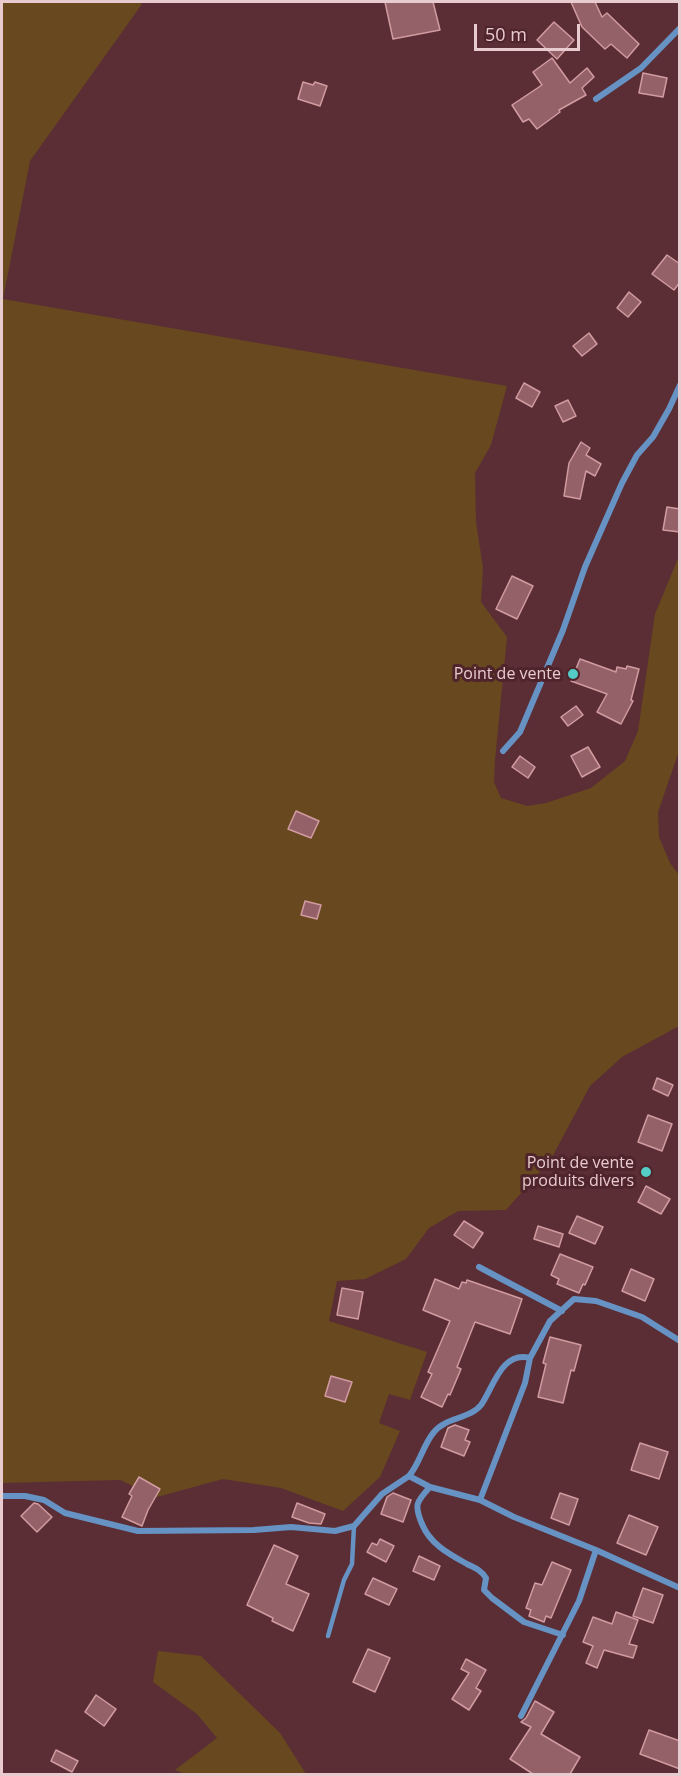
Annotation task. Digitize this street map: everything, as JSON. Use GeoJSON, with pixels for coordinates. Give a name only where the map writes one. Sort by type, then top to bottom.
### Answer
{"type":"FeatureCollection","features":[{"type":"Feature","properties":{"kind":"street"},"geometry":{"type":"LineString","coordinates":[[596,99],[641,68],[680,28]]}},
{"type":"Feature","properties":{"kind":"street"},"geometry":{"type":"LineString","coordinates":[[503,751],[520,732],[585,567],[622,483],[637,455],[653,437],[680,385]]}},
{"type":"Feature","properties":{"kind":"street"},"geometry":{"type":"LineString","coordinates":[[479,1267],[562,1311]]}},
{"type":"Feature","properties":{"kind":"street"},"geometry":{"type":"LineString","coordinates":[[480,1500],[525,1383],[530,1358],[550,1321],[574,1299],[596,1301],[650,1321],[680,1341]]}},
{"type":"Feature","properties":{"kind":"street"},"geometry":{"type":"LineString","coordinates":[[2,1496],[25,1496],[44,1500],[65,1513],[138,1531],[254,1530],[291,1527],[335,1531],[354,1526],[382,1494],[409,1476],[417,1466],[432,1434],[451,1420],[479,1407],[501,1370],[514,1360],[530,1358]]}},
{"type":"Feature","properties":{"kind":"street"},"geometry":{"type":"LineString","coordinates":[[409,1476],[430,1487],[480,1500],[514,1517],[596,1550],[680,1588]]}},
{"type":"Feature","properties":{"kind":"street"},"geometry":{"type":"LineString","coordinates":[[430,1487],[419,1499],[416,1509],[426,1534],[447,1552],[482,1571],[486,1578],[484,1590],[524,1622],[563,1635]]}},
{"type":"Feature","properties":{"kind":"street"},"geometry":{"type":"LineString","coordinates":[[521,1716],[579,1601],[596,1550]]}},
{"type":"Feature","properties":{"kind":"lane"},"geometry":{"type":"LineString","coordinates":[[328,1636],[344,1580],[352,1564],[354,1526]]}},
{"type":"Feature","properties":{"kind":"shaded area"},"geometry":{"type":"Polygon","coordinates":[[[2,2],[139,2],[142,4],[30,161],[3,299],[507,386],[491,445],[475,473],[476,522],[483,568],[481,602],[507,637],[494,782],[501,798],[527,806],[546,803],[591,788],[625,761],[638,731],[655,614],[679,556],[679,751],[658,812],[659,837],[670,863],[679,875],[679,1026],[622,1057],[590,1086],[551,1159],[506,1210],[458,1211],[429,1228],[406,1259],[365,1279],[337,1281],[329,1321],[427,1352],[410,1400],[389,1394],[379,1423],[400,1431],[380,1477],[343,1511],[281,1488],[223,1479],[157,1497],[120,1480],[2,1483],[2,2]]]}},
{"type":"Feature","properties":{"kind":"shaded area"},"geometry":{"type":"Polygon","coordinates":[[[158,1651],[201,1656],[280,1733],[306,1774],[185,1774],[175,1770],[217,1738],[197,1714],[153,1682],[158,1651]]]}},
{"type":"Feature","properties":{"kind":"building"},"geometry":{"type":"Polygon","coordinates":[[[385,2],[433,2],[440,30],[393,39],[385,2]]]}},
{"type":"Feature","properties":{"kind":"building"},"geometry":{"type":"Polygon","coordinates":[[[571,2],[595,2],[602,17],[607,13],[639,44],[627,58],[611,44],[605,49],[582,27],[571,2]]]}},
{"type":"Feature","properties":{"kind":"building"},"geometry":{"type":"Polygon","coordinates":[[[554,22],[574,40],[557,59],[537,40],[554,22]]]}},
{"type":"Feature","properties":{"kind":"building"},"geometry":{"type":"Polygon","coordinates":[[[552,58],[570,83],[587,68],[594,77],[582,88],[586,95],[559,110],[560,112],[537,129],[529,119],[523,122],[512,105],[542,85],[533,72],[552,58]]]}},
{"type":"Feature","properties":{"kind":"building"},"geometry":{"type":"Polygon","coordinates":[[[643,73],[667,78],[663,97],[639,93],[643,73]]]}},
{"type":"Feature","properties":{"kind":"building"},"geometry":{"type":"Polygon","coordinates":[[[303,82],[313,85],[315,82],[327,86],[320,106],[298,99],[303,82]]]}},
{"type":"Feature","properties":{"kind":"building"},"geometry":{"type":"Polygon","coordinates":[[[667,255],[680,264],[680,282],[674,290],[652,274],[667,255]]]}},
{"type":"Feature","properties":{"kind":"building"},"geometry":{"type":"Polygon","coordinates":[[[629,292],[641,302],[628,317],[617,308],[629,292]]]}},
{"type":"Feature","properties":{"kind":"building"},"geometry":{"type":"Polygon","coordinates":[[[589,333],[597,344],[582,356],[573,346],[589,333]]]}},
{"type":"Feature","properties":{"kind":"building"},"geometry":{"type":"Polygon","coordinates":[[[524,383],[540,392],[532,407],[516,398],[524,383]]]}},
{"type":"Feature","properties":{"kind":"building"},"geometry":{"type":"Polygon","coordinates":[[[568,400],[576,416],[563,422],[555,406],[568,400]]]}},
{"type":"Feature","properties":{"kind":"building"},"geometry":{"type":"Polygon","coordinates":[[[581,442],[590,448],[586,455],[601,464],[595,476],[586,471],[580,499],[564,496],[569,463],[581,442]]]}},
{"type":"Feature","properties":{"kind":"building"},"geometry":{"type":"Polygon","coordinates":[[[667,507],[680,509],[680,532],[663,530],[667,507]]]}},
{"type":"Feature","properties":{"kind":"building"},"geometry":{"type":"Polygon","coordinates":[[[512,576],[533,586],[517,619],[496,609],[512,576]]]}},
{"type":"Feature","properties":{"kind":"building"},"geometry":{"type":"Polygon","coordinates":[[[580,659],[616,672],[617,667],[626,669],[627,666],[639,669],[631,700],[633,701],[621,724],[597,712],[607,694],[571,681],[580,659]]]}},
{"type":"Feature","properties":{"kind":"building"},"geometry":{"type":"Polygon","coordinates":[[[576,706],[583,715],[568,726],[561,717],[576,706]]]}},
{"type":"Feature","properties":{"kind":"building"},"geometry":{"type":"Polygon","coordinates":[[[588,747],[600,767],[582,777],[571,756],[588,747]]]}},
{"type":"Feature","properties":{"kind":"building"},"geometry":{"type":"Polygon","coordinates":[[[520,756],[535,767],[528,778],[512,767],[520,756]]]}},
{"type":"Feature","properties":{"kind":"building"},"geometry":{"type":"Polygon","coordinates":[[[296,811],[319,821],[311,838],[288,829],[296,811]]]}},
{"type":"Feature","properties":{"kind":"building"},"geometry":{"type":"Polygon","coordinates":[[[305,901],[321,905],[317,919],[301,915],[305,901]]]}},
{"type":"Feature","properties":{"kind":"building"},"geometry":{"type":"Polygon","coordinates":[[[657,1078],[673,1085],[668,1096],[653,1089],[657,1078]]]}},
{"type":"Feature","properties":{"kind":"building"},"geometry":{"type":"Polygon","coordinates":[[[648,1115],[672,1124],[662,1151],[638,1142],[648,1115]]]}},
{"type":"Feature","properties":{"kind":"building"},"geometry":{"type":"Polygon","coordinates":[[[646,1186],[670,1199],[661,1214],[638,1202],[646,1186]]]}},
{"type":"Feature","properties":{"kind":"building"},"geometry":{"type":"Polygon","coordinates":[[[577,1216],[603,1227],[595,1244],[569,1233],[577,1216]]]}},
{"type":"Feature","properties":{"kind":"building"},"geometry":{"type":"Polygon","coordinates":[[[464,1221],[483,1233],[473,1248],[454,1235],[464,1221]]]}},
{"type":"Feature","properties":{"kind":"building"},"geometry":{"type":"Polygon","coordinates":[[[538,1226],[563,1234],[559,1247],[534,1239],[538,1226]]]}},
{"type":"Feature","properties":{"kind":"building"},"geometry":{"type":"Polygon","coordinates":[[[560,1254],[593,1267],[579,1293],[557,1284],[559,1279],[551,1275],[560,1254]]]}},
{"type":"Feature","properties":{"kind":"building"},"geometry":{"type":"Polygon","coordinates":[[[631,1269],[654,1279],[645,1301],[622,1291],[631,1269]]]}},
{"type":"Feature","properties":{"kind":"building"},"geometry":{"type":"Polygon","coordinates":[[[435,1279],[459,1289],[462,1282],[466,1283],[467,1280],[522,1299],[510,1334],[475,1322],[457,1367],[461,1369],[442,1407],[421,1397],[432,1374],[428,1372],[450,1321],[423,1310],[435,1279]]]}},
{"type":"Feature","properties":{"kind":"building"},"geometry":{"type":"Polygon","coordinates":[[[342,1288],[363,1292],[358,1319],[337,1315],[342,1288]]]}},
{"type":"Feature","properties":{"kind":"building"},"geometry":{"type":"Polygon","coordinates":[[[550,1337],[581,1345],[574,1371],[571,1370],[563,1403],[538,1397],[550,1337]]]}},
{"type":"Feature","properties":{"kind":"building"},"geometry":{"type":"Polygon","coordinates":[[[331,1376],[352,1382],[345,1402],[325,1396],[331,1376]]]}},
{"type":"Feature","properties":{"kind":"building"},"geometry":{"type":"Polygon","coordinates":[[[455,1425],[469,1430],[465,1440],[470,1442],[464,1456],[441,1447],[448,1428],[455,1425]]]}},
{"type":"Feature","properties":{"kind":"building"},"geometry":{"type":"Polygon","coordinates":[[[640,1443],[668,1452],[659,1479],[631,1470],[640,1443]]]}},
{"type":"Feature","properties":{"kind":"building"},"geometry":{"type":"Polygon","coordinates":[[[139,1477],[160,1489],[142,1526],[122,1517],[132,1496],[129,1494],[139,1477]]]}},
{"type":"Feature","properties":{"kind":"building"},"geometry":{"type":"Polygon","coordinates":[[[393,1493],[411,1500],[403,1522],[381,1514],[387,1497],[393,1493]]]}},
{"type":"Feature","properties":{"kind":"building"},"geometry":{"type":"Polygon","coordinates":[[[560,1493],[578,1499],[569,1525],[551,1518],[560,1493]]]}},
{"type":"Feature","properties":{"kind":"building"},"geometry":{"type":"Polygon","coordinates":[[[34,1503],[52,1517],[37,1532],[21,1516],[34,1503]]]}},
{"type":"Feature","properties":{"kind":"building"},"geometry":{"type":"Polygon","coordinates":[[[297,1503],[325,1514],[321,1524],[309,1523],[292,1517],[297,1503]]]}},
{"type":"Feature","properties":{"kind":"building"},"geometry":{"type":"Polygon","coordinates":[[[629,1515],[658,1527],[646,1555],[617,1543],[629,1515]]]}},
{"type":"Feature","properties":{"kind":"building"},"geometry":{"type":"Polygon","coordinates":[[[380,1539],[394,1546],[386,1562],[367,1552],[372,1543],[377,1545],[380,1539]]]}},
{"type":"Feature","properties":{"kind":"building"},"geometry":{"type":"Polygon","coordinates":[[[274,1545],[298,1556],[286,1584],[309,1594],[293,1631],[247,1605],[274,1545]]]}},
{"type":"Feature","properties":{"kind":"building"},"geometry":{"type":"Polygon","coordinates":[[[419,1556],[440,1566],[434,1580],[413,1571],[419,1556]]]}},
{"type":"Feature","properties":{"kind":"building"},"geometry":{"type":"Polygon","coordinates":[[[552,1562],[571,1570],[551,1618],[546,1616],[544,1622],[529,1616],[531,1610],[526,1608],[535,1583],[542,1585],[552,1562]]]}},
{"type":"Feature","properties":{"kind":"building"},"geometry":{"type":"Polygon","coordinates":[[[373,1578],[397,1589],[389,1605],[365,1594],[373,1578]]]}},
{"type":"Feature","properties":{"kind":"building"},"geometry":{"type":"Polygon","coordinates":[[[643,1588],[663,1595],[653,1623],[633,1616],[643,1588]]]}},
{"type":"Feature","properties":{"kind":"building"},"geometry":{"type":"Polygon","coordinates":[[[616,1612],[638,1620],[629,1644],[637,1646],[633,1658],[604,1650],[597,1668],[586,1663],[593,1646],[583,1642],[593,1617],[612,1624],[616,1612]]]}},
{"type":"Feature","properties":{"kind":"building"},"geometry":{"type":"Polygon","coordinates":[[[368,1649],[390,1658],[375,1692],[353,1682],[368,1649]]]}},
{"type":"Feature","properties":{"kind":"building"},"geometry":{"type":"Polygon","coordinates":[[[466,1659],[486,1670],[476,1688],[481,1691],[469,1710],[452,1699],[469,1673],[461,1669],[466,1659]]]}},
{"type":"Feature","properties":{"kind":"building"},"geometry":{"type":"Polygon","coordinates":[[[96,1695],[116,1709],[104,1726],[85,1712],[96,1695]]]}},
{"type":"Feature","properties":{"kind":"building"},"geometry":{"type":"Polygon","coordinates":[[[535,1701],[554,1712],[541,1734],[580,1757],[570,1774],[533,1774],[510,1759],[531,1727],[521,1722],[526,1718],[535,1701]]]}},
{"type":"Feature","properties":{"kind":"building"},"geometry":{"type":"Polygon","coordinates":[[[649,1730],[680,1741],[680,1769],[640,1754],[649,1730]]]}},
{"type":"Feature","properties":{"kind":"building"},"geometry":{"type":"Polygon","coordinates":[[[56,1750],[78,1761],[72,1772],[51,1761],[56,1750]]]}},
{"type":"Feature","properties":{"kind":"place","name":"Point de vente"},"geometry":{"type":"Point","coordinates":[573,674]}},
{"type":"Feature","properties":{"kind":"place","name":"Point de vente produits divers"},"geometry":{"type":"Point","coordinates":[646,1172]}}]}
